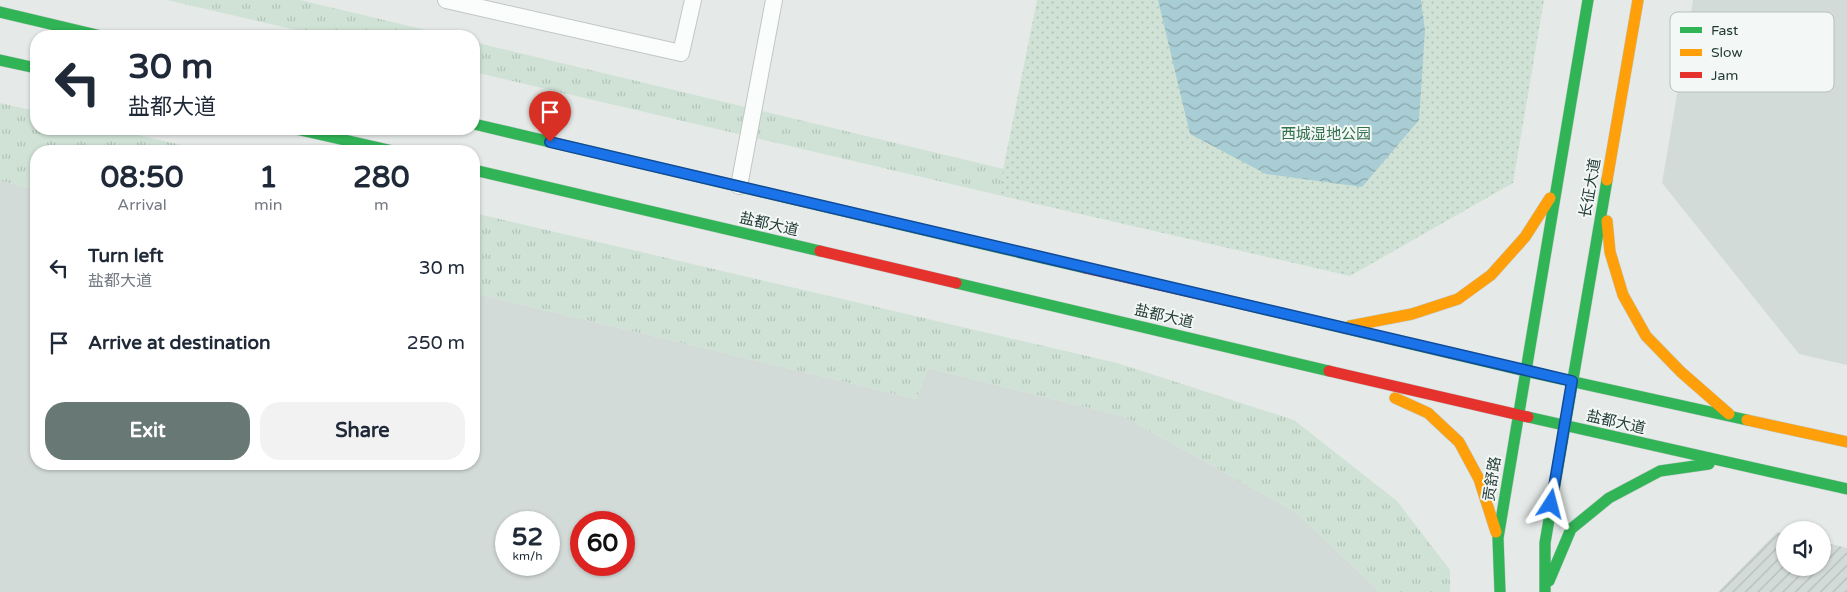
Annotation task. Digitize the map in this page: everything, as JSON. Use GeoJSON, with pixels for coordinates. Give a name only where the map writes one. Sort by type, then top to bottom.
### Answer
{"type":"FeatureCollection","features":[{"type":"Feature","properties":{"kind":"main road"},"geometry":{"type":"LineString","coordinates":[[1525,371],[1588,0]]}},
{"type":"Feature","properties":{"kind":"main road","name":"长征大道"},"geometry":{"type":"LineString","coordinates":[[1572,381],[1638,0]]}},
{"type":"Feature","properties":{"kind":"main road"},"geometry":{"type":"LineString","coordinates":[[0,12],[76,30]]}},
{"type":"Feature","properties":{"kind":"main road"},"geometry":{"type":"LineString","coordinates":[[0,60],[30,67]]}},
{"type":"Feature","properties":{"kind":"main road","name":"盐都大道"},"geometry":{"type":"LineString","coordinates":[[480,125],[1339,328],[1847,442]]}},
{"type":"Feature","properties":{"kind":"main road"},"geometry":{"type":"LineString","coordinates":[[322,135],[367,145]]}},
{"type":"Feature","properties":{"kind":"main road","name":"盐都大道"},"geometry":{"type":"LineString","coordinates":[[480,171],[1564,426],[1847,489]]}},
{"type":"Feature","properties":{"kind":"main road"},"geometry":{"type":"LineString","coordinates":[[1339,328],[1412,314],[1458,299],[1491,275],[1525,237],[1556,188]]}},
{"type":"Feature","properties":{"kind":"main road"},"geometry":{"type":"LineString","coordinates":[[1604,194],[1610,252],[1620,286],[1646,336],[1681,372],[1732,416]]}},
{"type":"Feature","properties":{"kind":"main road"},"geometry":{"type":"LineString","coordinates":[[1334,371],[1428,412],[1459,442],[1479,480],[1498,538]]}},
{"type":"Feature","properties":{"kind":"main road","name":"贡舒路"},"geometry":{"type":"LineString","coordinates":[[1500,592],[1498,538],[1525,371]]}},
{"type":"Feature","properties":{"kind":"main road"},"geometry":{"type":"LineString","coordinates":[[1544,592],[1545,543],[1572,381]]}},
{"type":"Feature","properties":{"kind":"main road"},"geometry":{"type":"LineString","coordinates":[[1544,592],[1571,529],[1609,498],[1660,471],[1726,462]]}},
{"type":"Feature","properties":{"kind":"lane"},"geometry":{"type":"LineString","coordinates":[[446,0],[486,4],[681,53],[693,0]]}},
{"type":"Feature","properties":{"kind":"lane"},"geometry":{"type":"LineString","coordinates":[[739,186],[774,0]]}},
{"type":"Feature","properties":{"kind":"shaded area"},"geometry":{"type":"Polygon","coordinates":[[[1693,0],[1847,0],[1847,365],[1799,354],[1662,183],[1677,92],[1834,92],[1834,12],[1691,12],[1693,0]]]}},
{"type":"Feature","properties":{"kind":"shaded area"},"geometry":{"type":"Polygon","coordinates":[[[0,181],[30,188],[30,470],[480,470],[480,294],[916,399],[928,368],[1123,416],[1296,512],[1380,592],[0,592],[0,181]]]}},
{"type":"Feature","properties":{"kind":"shaded area"},"geometry":{"type":"Polygon","coordinates":[[[1776,533],[1776,576],[1831,576],[1831,544],[1847,548],[1847,592],[1718,592],[1776,533]]]}},
{"type":"Feature","properties":{"kind":"green space"},"geometry":{"type":"Polygon","coordinates":[[[167,0],[300,0],[426,30],[296,30],[167,0]]]}},
{"type":"Feature","properties":{"kind":"green space","name":"西城湿地公园"},"geometry":{"type":"Polygon","coordinates":[[[1037,0],[1544,0],[1513,183],[1350,276],[998,195],[1037,0]]]}},
{"type":"Feature","properties":{"kind":"green space"},"geometry":{"type":"Polygon","coordinates":[[[480,43],[1004,169],[998,195],[480,73],[480,43]]]}},
{"type":"Feature","properties":{"kind":"green space"},"geometry":{"type":"Polygon","coordinates":[[[0,103],[30,110],[30,135],[137,135],[182,145],[30,145],[30,188],[0,181],[0,103]]]}},
{"type":"Feature","properties":{"kind":"green space"},"geometry":{"type":"Polygon","coordinates":[[[480,214],[1117,363],[1294,420],[1397,501],[1450,570],[1450,592],[1380,592],[1296,512],[1123,416],[928,368],[916,399],[480,294],[480,214]]]}},
{"type":"Feature","properties":{"kind":"water"},"geometry":{"type":"Polygon","coordinates":[[[1158,0],[1421,0],[1425,30],[1419,120],[1362,187],[1266,174],[1190,134],[1158,0]]]}},
{"type":"Feature","properties":{"kind":"traffic: fast"},"geometry":{"type":"LineString","coordinates":[[1500,592],[1498,538],[1588,0]]}},
{"type":"Feature","properties":{"kind":"traffic: fast"},"geometry":{"type":"LineString","coordinates":[[0,12],[76,30]]}},
{"type":"Feature","properties":{"kind":"traffic: fast"},"geometry":{"type":"LineString","coordinates":[[0,60],[30,67]]}},
{"type":"Feature","properties":{"kind":"traffic: fast"},"geometry":{"type":"LineString","coordinates":[[480,125],[1085,268]]}},
{"type":"Feature","properties":{"kind":"traffic: fast"},"geometry":{"type":"LineString","coordinates":[[322,135],[367,145]]}},
{"type":"Feature","properties":{"kind":"traffic: fast"},"geometry":{"type":"LineString","coordinates":[[480,171],[820,251]]}},
{"type":"Feature","properties":{"kind":"traffic: fast"},"geometry":{"type":"LineString","coordinates":[[1545,592],[1545,543],[1607,180]]}},
{"type":"Feature","properties":{"kind":"traffic: fast"},"geometry":{"type":"LineString","coordinates":[[956,283],[1329,371]]}},
{"type":"Feature","properties":{"kind":"traffic: fast"},"geometry":{"type":"LineString","coordinates":[[1225,300],[1525,371],[1747,420]]}},
{"type":"Feature","properties":{"kind":"traffic: fast"},"geometry":{"type":"LineString","coordinates":[[1528,417],[1847,489]]}},
{"type":"Feature","properties":{"kind":"traffic: fast"},"geometry":{"type":"LineString","coordinates":[[1549,581],[1571,529],[1609,498],[1660,471],[1709,464]]}},
{"type":"Feature","properties":{"kind":"traffic: slow"},"geometry":{"type":"LineString","coordinates":[[1607,180],[1638,0]]}},
{"type":"Feature","properties":{"kind":"traffic: slow"},"geometry":{"type":"LineString","coordinates":[[1350,326],[1412,314],[1458,299],[1491,275],[1525,237],[1550,198]]}},
{"type":"Feature","properties":{"kind":"traffic: slow"},"geometry":{"type":"LineString","coordinates":[[1607,221],[1610,252],[1623,295],[1646,336],[1681,372],[1729,414]]}},
{"type":"Feature","properties":{"kind":"traffic: slow"},"geometry":{"type":"LineString","coordinates":[[1395,398],[1428,413],[1459,442],[1479,479],[1496,532]]}},
{"type":"Feature","properties":{"kind":"traffic: slow"},"geometry":{"type":"LineString","coordinates":[[1747,420],[1847,442]]}},
{"type":"Feature","properties":{"kind":"traffic: jam"},"geometry":{"type":"LineString","coordinates":[[820,251],[956,283]]}},
{"type":"Feature","properties":{"kind":"traffic: jam"},"geometry":{"type":"LineString","coordinates":[[1085,268],[1225,300]]}},
{"type":"Feature","properties":{"kind":"traffic: jam"},"geometry":{"type":"LineString","coordinates":[[1329,371],[1528,417]]}},
{"type":"Feature","properties":{"kind":"route"},"geometry":{"type":"LineString","coordinates":[[550,142],[1572,381],[1551,504]]}}]}
